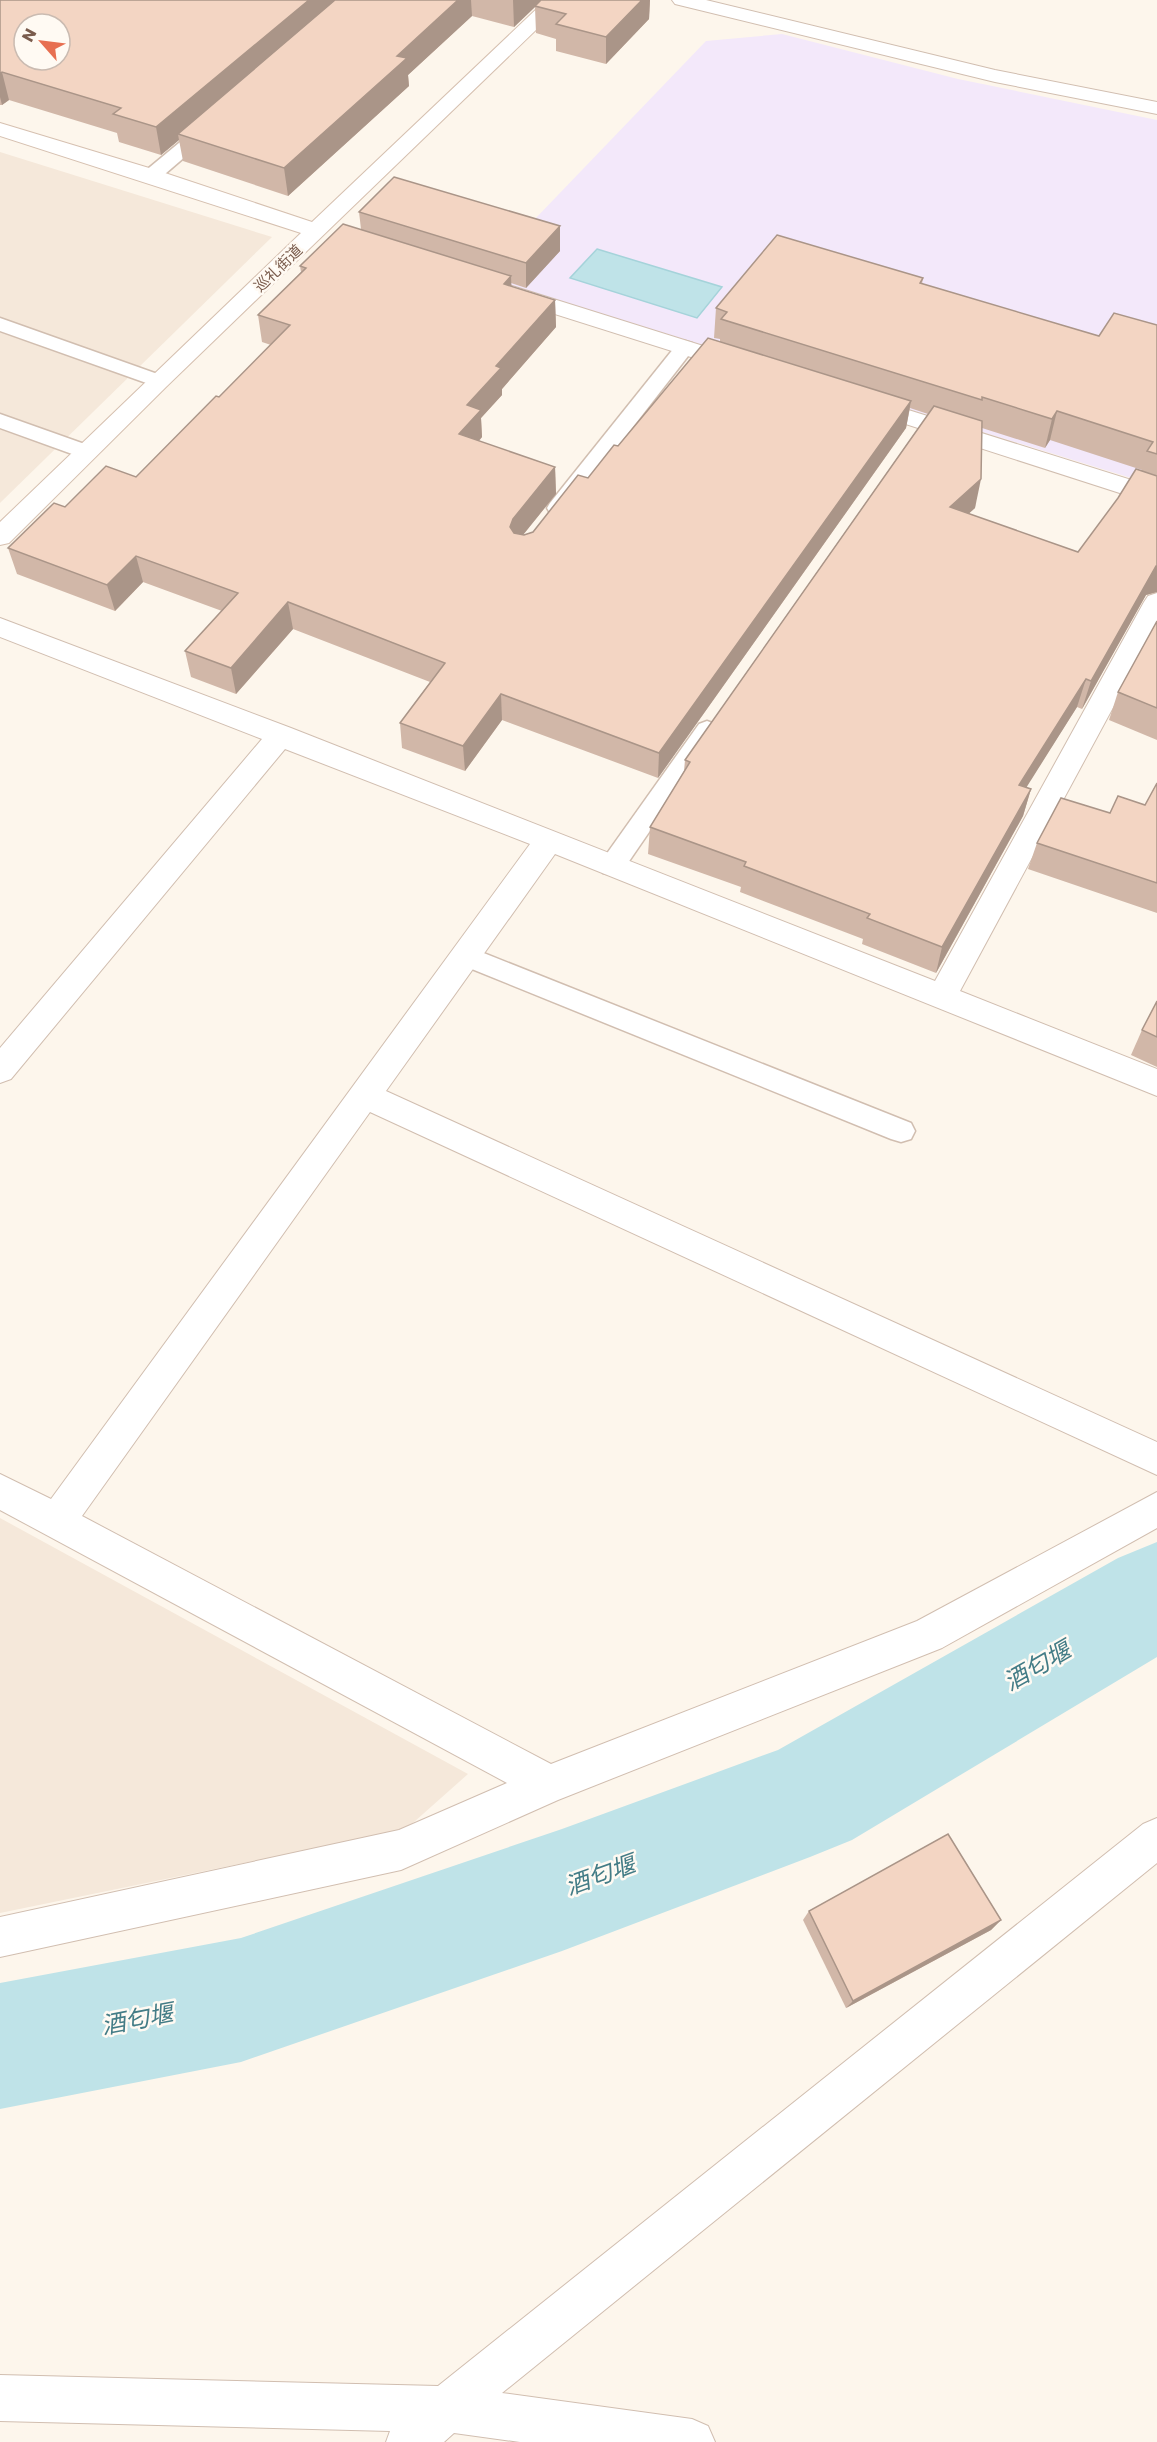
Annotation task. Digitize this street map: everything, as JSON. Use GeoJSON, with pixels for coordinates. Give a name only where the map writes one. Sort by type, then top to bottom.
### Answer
{"type":"FeatureCollection","features":[{"type":"Feature","properties":{"kind":"street","name":"巡礼街道"},"geometry":{"type":"LineString","coordinates":[[0,537],[159,381],[327,235],[557,0]]}},
{"type":"Feature","properties":{"kind":"street"},"geometry":{"type":"LineString","coordinates":[[682,0],[995,76],[1157,108]]}},
{"type":"Feature","properties":{"kind":"street"},"geometry":{"type":"LineString","coordinates":[[0,129],[152,176],[327,235]]}},
{"type":"Feature","properties":{"kind":"street"},"geometry":{"type":"LineString","coordinates":[[495,287],[764,372]]}},
{"type":"Feature","properties":{"kind":"street"},"geometry":{"type":"LineString","coordinates":[[844,397],[1157,497]]}},
{"type":"Feature","properties":{"kind":"street"},"geometry":{"type":"LineString","coordinates":[[942,997],[1157,602]]}},
{"type":"Feature","properties":{"kind":"street"},"geometry":{"type":"LineString","coordinates":[[0,627],[549,840],[1157,1083]]}},
{"type":"Feature","properties":{"kind":"street"},"geometry":{"type":"LineString","coordinates":[[0,1070],[281,735]]}},
{"type":"Feature","properties":{"kind":"street"},"geometry":{"type":"LineString","coordinates":[[57,1521],[549,840]]}},
{"type":"Feature","properties":{"kind":"street"},"geometry":{"type":"LineString","coordinates":[[364,1095],[1157,1459]]}},
{"type":"Feature","properties":{"kind":"street"},"geometry":{"type":"LineString","coordinates":[[0,1491],[549,1784]]}},
{"type":"Feature","properties":{"kind":"street"},"geometry":{"type":"LineString","coordinates":[[0,1937],[401,1851],[549,1784],[929,1635],[1157,1509]]}},
{"type":"Feature","properties":{"kind":"street"},"geometry":{"type":"LineString","coordinates":[[409,2442],[446,2409],[1157,1838]]}},
{"type":"Feature","properties":{"kind":"street"},"geometry":{"type":"LineString","coordinates":[[0,2398],[446,2409],[692,2442]]}},
{"type":"Feature","properties":{"kind":"lane"},"geometry":{"type":"LineString","coordinates":[[152,176],[224,115]]}},
{"type":"Feature","properties":{"kind":"lane"},"geometry":{"type":"LineString","coordinates":[[0,324],[159,381]]}},
{"type":"Feature","properties":{"kind":"lane"},"geometry":{"type":"LineString","coordinates":[[546,524],[685,347]]}},
{"type":"Feature","properties":{"kind":"lane"},"geometry":{"type":"LineString","coordinates":[[0,421],[86,452]]}},
{"type":"Feature","properties":{"kind":"lane"},"geometry":{"type":"LineString","coordinates":[[911,441],[924,422]]}},
{"type":"Feature","properties":{"kind":"lane"},"geometry":{"type":"LineString","coordinates":[[612,866],[720,711]]}},
{"type":"Feature","properties":{"kind":"lane"},"geometry":{"type":"LineString","coordinates":[[466,956],[901,1131]]}},
{"type":"Feature","properties":{"kind":"shaded area"},"geometry":{"type":"Polygon","coordinates":[[[782,34],[958,79],[1157,120],[1157,486],[480,276],[706,41],[782,34]]]}},
{"type":"Feature","properties":{"kind":"shaded area"},"geometry":{"type":"Polygon","coordinates":[[[0,152],[272,237],[0,503],[0,152]]]}},
{"type":"Feature","properties":{"kind":"shaded area"},"geometry":{"type":"Polygon","coordinates":[[[0,1518],[468,1774],[405,1830],[0,1913],[0,1518]]]}},
{"type":"Feature","properties":{"kind":"water"},"geometry":{"type":"Polygon","coordinates":[[[597,249],[722,287],[697,318],[570,278],[597,249]]]}},
{"type":"Feature","properties":{"kind":"building"},"geometry":{"type":"Polygon","coordinates":[[[0,0],[309,0],[156,127],[113,114],[121,108],[2,72],[0,74],[0,0]]]}},
{"type":"Feature","properties":{"kind":"building"},"geometry":{"type":"Polygon","coordinates":[[[335,0],[458,0],[397,56],[407,58],[284,168],[178,134],[335,0]]]}},
{"type":"Feature","properties":{"kind":"building"},"geometry":{"type":"Polygon","coordinates":[[[541,0],[642,0],[606,37],[556,24],[566,14],[535,6],[541,0]]]}},
{"type":"Feature","properties":{"kind":"building"},"geometry":{"type":"Polygon","coordinates":[[[394,177],[560,226],[526,263],[359,212],[394,177]]]}},
{"type":"Feature","properties":{"kind":"building"},"geometry":{"type":"Polygon","coordinates":[[[343,224],[511,276],[504,284],[555,300],[496,366],[501,368],[467,405],[481,410],[459,434],[555,467],[513,519],[510,527],[514,533],[524,535],[533,532],[578,475],[588,478],[614,445],[618,446],[708,338],[911,401],[659,753],[501,694],[463,746],[400,723],[445,663],[288,602],[231,668],[185,651],[238,593],[136,556],[107,585],[8,548],[54,503],[65,507],[106,466],[136,477],[216,396],[219,397],[290,325],[258,315],[306,268],[300,266],[343,224]]]}},
{"type":"Feature","properties":{"kind":"building"},"geometry":{"type":"Polygon","coordinates":[[[777,235],[923,278],[920,283],[1099,336],[1114,313],[1157,325],[1157,454],[1147,451],[1153,442],[1057,411],[1052,419],[982,397],[982,400],[721,319],[727,312],[716,308],[777,235]]]}},
{"type":"Feature","properties":{"kind":"building"},"geometry":{"type":"Polygon","coordinates":[[[934,406],[982,421],[981,479],[950,507],[1078,552],[1118,498],[1136,469],[1157,476],[1157,566],[1091,681],[1086,679],[1019,785],[1031,789],[942,947],[867,918],[870,914],[744,866],[746,862],[650,827],[690,762],[685,760],[934,406]]]}},
{"type":"Feature","properties":{"kind":"building"},"geometry":{"type":"Polygon","coordinates":[[[1157,621],[1157,708],[1118,692],[1157,621]]]}},
{"type":"Feature","properties":{"kind":"building"},"geometry":{"type":"Polygon","coordinates":[[[1157,783],[1157,883],[1037,843],[1061,798],[1110,813],[1118,796],[1145,805],[1157,783]]]}},
{"type":"Feature","properties":{"kind":"building"},"geometry":{"type":"Polygon","coordinates":[[[1157,1001],[1157,1037],[1142,1030],[1157,1001]]]}},
{"type":"Feature","properties":{"kind":"building"},"geometry":{"type":"Polygon","coordinates":[[[948,1834],[1001,1920],[853,2001],[809,1911],[948,1834]]]}},
{"type":"Feature","properties":{"kind":"waterway","name":"酒匂堰"},"geometry":{"type":"LineString","coordinates":[[0,2046],[241,2000],[562,1890],[810,1798],[1157,1596]]}}]}
